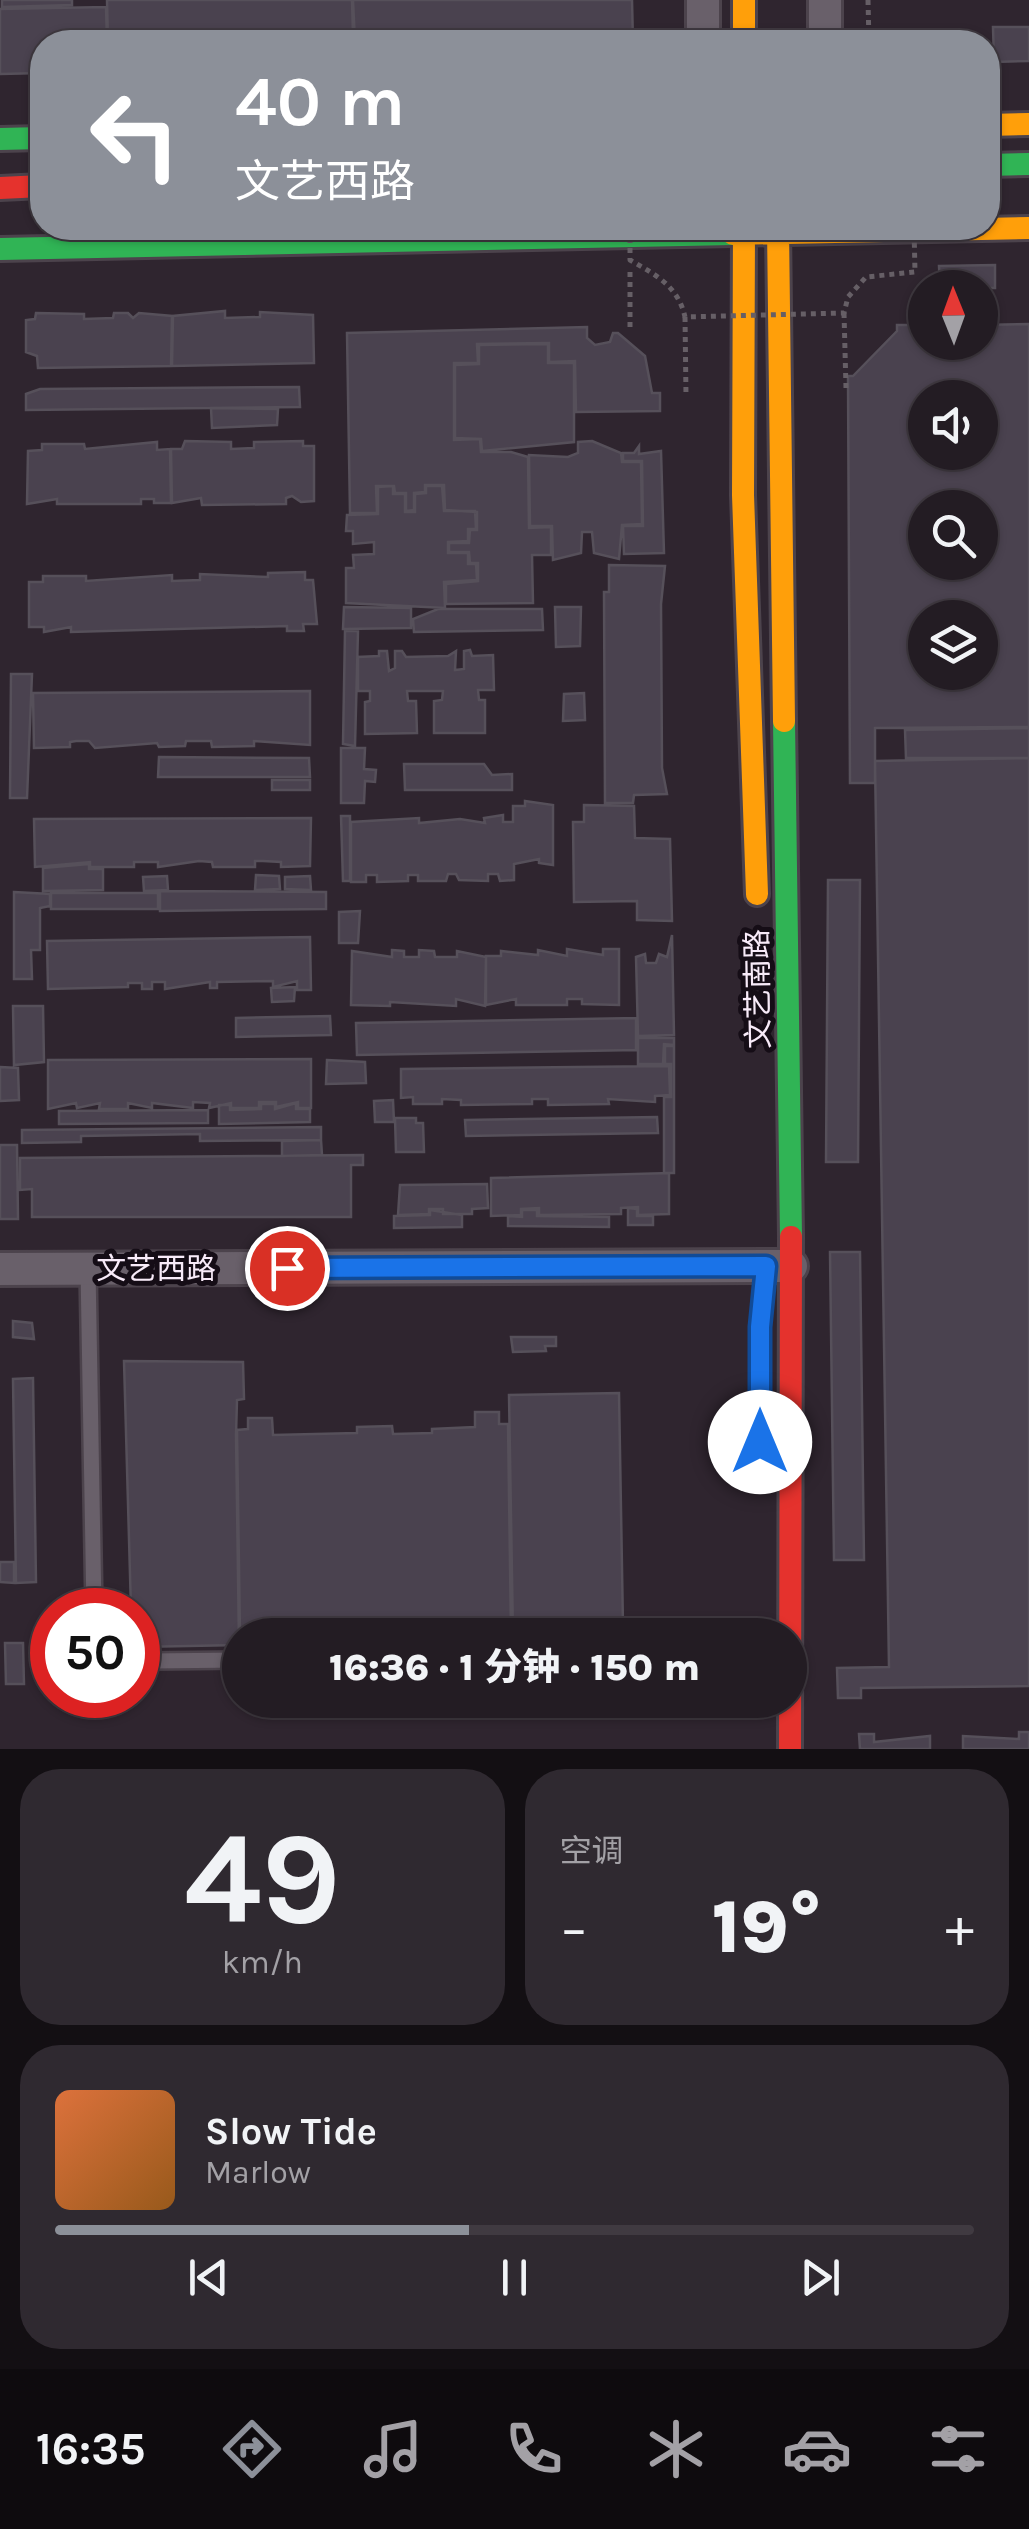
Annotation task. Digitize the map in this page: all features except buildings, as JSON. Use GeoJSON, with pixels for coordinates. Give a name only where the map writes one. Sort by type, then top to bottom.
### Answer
{"type":"FeatureCollection","features":[{"type":"Feature","properties":{"kind":"main road"},"geometry":{"type":"LineString","coordinates":[[744,0],[744,30]]}},
{"type":"Feature","properties":{"kind":"main road"},"geometry":{"type":"LineString","coordinates":[[1000,125],[1029,124]]}},
{"type":"Feature","properties":{"kind":"main road"},"geometry":{"type":"LineString","coordinates":[[0,139],[30,138]]}},
{"type":"Feature","properties":{"kind":"main road"},"geometry":{"type":"LineString","coordinates":[[1000,165],[1029,164]]}},
{"type":"Feature","properties":{"kind":"main road"},"geometry":{"type":"LineString","coordinates":[[0,188],[30,187]]}},
{"type":"Feature","properties":{"kind":"main road"},"geometry":{"type":"LineString","coordinates":[[1000,228],[1029,228]]}},
{"type":"Feature","properties":{"kind":"main road"},"geometry":{"type":"LineString","coordinates":[[0,249],[372,240]]}},
{"type":"Feature","properties":{"kind":"main road","name":"文艺南路"},"geometry":{"type":"LineString","coordinates":[[744,240],[743,514],[758,914]]}},
{"type":"Feature","properties":{"kind":"main road","name":"文艺南路"},"geometry":{"type":"LineString","coordinates":[[773,1276],[778,240]]}},
{"type":"Feature","properties":{"kind":"main road","name":"文艺南路"},"geometry":{"type":"LineString","coordinates":[[766,1107],[790,1749]]}},
{"type":"Feature","properties":{"kind":"street"},"geometry":{"type":"LineString","coordinates":[[702,0],[703,30]]}},
{"type":"Feature","properties":{"kind":"street"},"geometry":{"type":"LineString","coordinates":[[825,0],[825,30]]}},
{"type":"Feature","properties":{"kind":"street","name":"文艺西路"},"geometry":{"type":"LineString","coordinates":[[0,1269],[773,1276]]}},
{"type":"Feature","properties":{"kind":"lane"},"geometry":{"type":"LineString","coordinates":[[88,1269],[94,1588]]}},
{"type":"Feature","properties":{"kind":"lane"},"geometry":{"type":"LineString","coordinates":[[160,1661],[222,1660]]}},
{"type":"Feature","properties":{"kind":"path"},"geometry":{"type":"LineString","coordinates":[[868,0],[868,30]]}},
{"type":"Feature","properties":{"kind":"path"},"geometry":{"type":"LineString","coordinates":[[630,240],[630,328]]}},
{"type":"Feature","properties":{"kind":"path"},"geometry":{"type":"LineString","coordinates":[[846,388],[844,313],[848,297],[866,277],[916,272],[915,240]]}},
{"type":"Feature","properties":{"kind":"path"},"geometry":{"type":"LineString","coordinates":[[630,260],[661,278],[681,298],[685,316],[686,396]]}},
{"type":"Feature","properties":{"kind":"path"},"geometry":{"type":"LineString","coordinates":[[685,316],[844,313]]}},
{"type":"Feature","properties":{"kind":"traffic: fast"},"geometry":{"type":"LineString","coordinates":[[0,139],[30,138]]}},
{"type":"Feature","properties":{"kind":"traffic: fast"},"geometry":{"type":"LineString","coordinates":[[1000,165],[1029,164]]}},
{"type":"Feature","properties":{"kind":"traffic: fast"},"geometry":{"type":"LineString","coordinates":[[0,249],[440,240]]}},
{"type":"Feature","properties":{"kind":"traffic: fast"},"geometry":{"type":"LineString","coordinates":[[784,721],[791,1237]]}},
{"type":"Feature","properties":{"kind":"traffic: slow"},"geometry":{"type":"LineString","coordinates":[[744,0],[744,30]]}},
{"type":"Feature","properties":{"kind":"traffic: slow"},"geometry":{"type":"LineString","coordinates":[[1000,125],[1029,124]]}},
{"type":"Feature","properties":{"kind":"traffic: slow"},"geometry":{"type":"LineString","coordinates":[[1000,229],[1029,228]]}},
{"type":"Feature","properties":{"kind":"traffic: slow"},"geometry":{"type":"LineString","coordinates":[[744,240],[743,495],[757,894]]}},
{"type":"Feature","properties":{"kind":"traffic: slow"},"geometry":{"type":"LineString","coordinates":[[778,240],[784,721]]}},
{"type":"Feature","properties":{"kind":"traffic: jam"},"geometry":{"type":"LineString","coordinates":[[0,188],[30,187]]}},
{"type":"Feature","properties":{"kind":"traffic: jam"},"geometry":{"type":"LineString","coordinates":[[790,1749],[791,1237]]}},
{"type":"Feature","properties":{"kind":"route"},"geometry":{"type":"LineString","coordinates":[[287,1268],[766,1266],[760,1327],[760,1442]]}}]}
